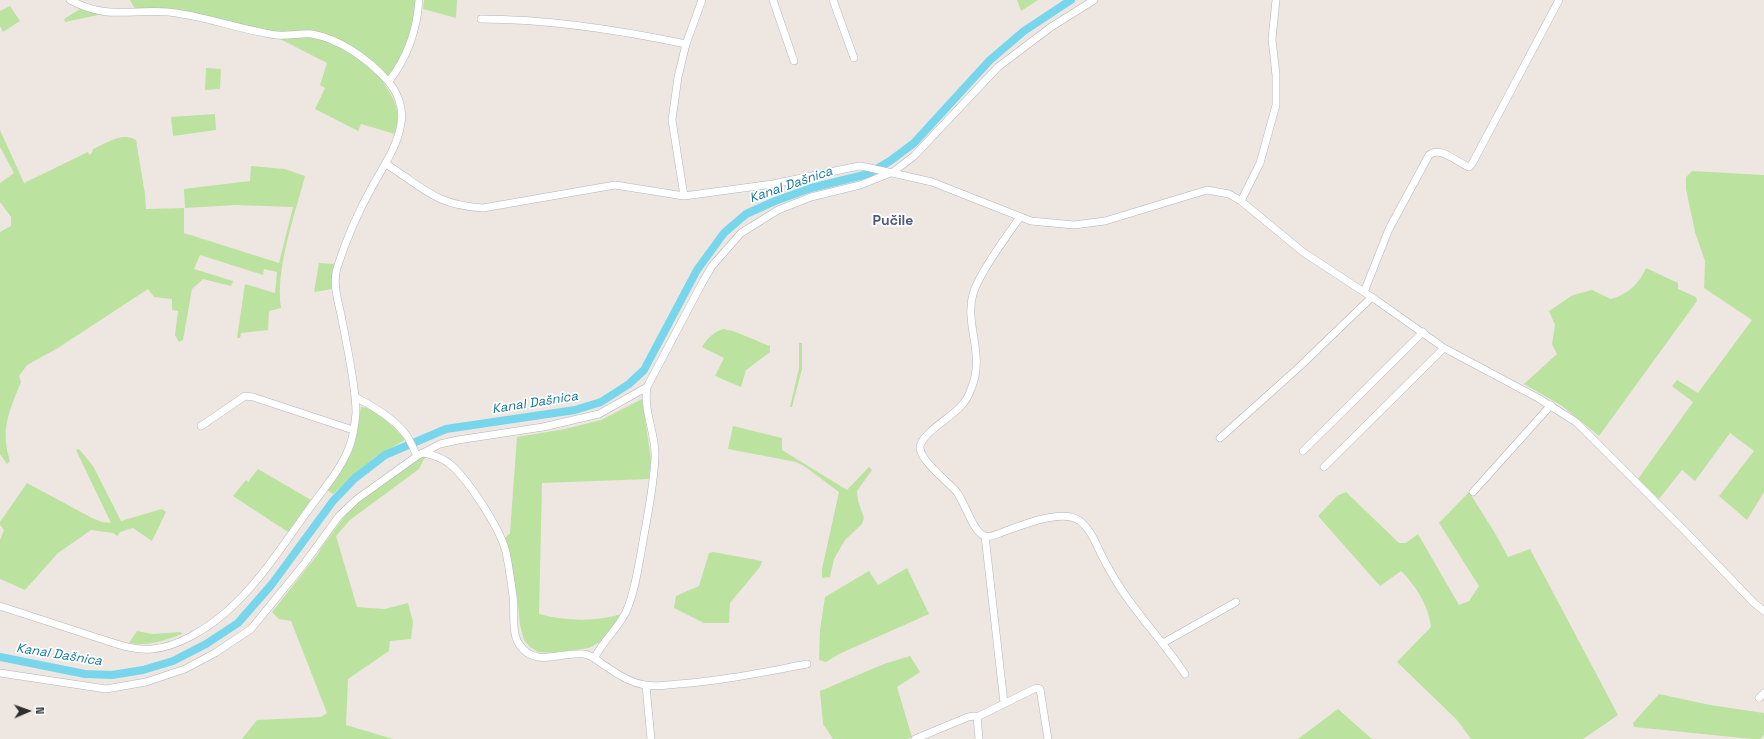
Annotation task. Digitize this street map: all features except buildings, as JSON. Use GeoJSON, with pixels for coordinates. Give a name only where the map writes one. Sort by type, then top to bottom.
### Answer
{"type":"FeatureCollection","features":[{"type":"Feature","properties":{"kind":"street"},"geometry":{"type":"LineString","coordinates":[[0,606],[67,629],[136,648],[156,649],[186,638],[204,628],[226,612],[269,563],[339,466],[348,449],[356,414],[355,397],[342,320],[335,289],[336,272],[352,228],[372,187],[386,164],[401,123],[402,110],[397,95],[389,82],[356,54],[333,40],[311,34],[278,36],[210,20],[167,12],[104,13],[80,6],[70,0]]}},
{"type":"Feature","properties":{"kind":"street"},"geometry":{"type":"LineString","coordinates":[[389,82],[399,69],[410,43],[417,21],[419,0]]}},
{"type":"Feature","properties":{"kind":"street"},"geometry":{"type":"LineString","coordinates":[[684,196],[672,120],[678,77],[686,44],[702,0]]}},
{"type":"Feature","properties":{"kind":"street"},"geometry":{"type":"LineString","coordinates":[[773,0],[794,61]]}},
{"type":"Feature","properties":{"kind":"street"},"geometry":{"type":"LineString","coordinates":[[834,0],[854,58]]}},
{"type":"Feature","properties":{"kind":"street"},"geometry":{"type":"LineString","coordinates":[[595,657],[602,644],[623,618],[633,592],[638,568],[653,483],[655,454],[647,412],[647,387],[700,285],[712,266],[741,233],[778,210],[812,197],[860,185],[890,171],[914,156],[998,67],[1051,27],[1094,0]]}},
{"type":"Feature","properties":{"kind":"street"},"geometry":{"type":"LineString","coordinates":[[1241,201],[1260,163],[1276,105],[1276,75],[1272,39],[1276,0]]}},
{"type":"Feature","properties":{"kind":"street"},"geometry":{"type":"LineString","coordinates":[[1364,292],[1389,229],[1429,156],[1434,152],[1440,152],[1468,167],[1472,164],[1559,0]]}},
{"type":"Feature","properties":{"kind":"street"},"geometry":{"type":"LineString","coordinates":[[481,19],[516,19],[644,35],[686,44]]}},
{"type":"Feature","properties":{"kind":"street"},"geometry":{"type":"LineString","coordinates":[[386,164],[423,190],[444,202],[462,206],[483,208],[615,185],[684,196],[766,185],[859,166],[890,171],[932,182],[1020,217],[1045,223],[1090,224],[1207,190],[1229,194],[1241,201],[1297,248],[1372,297],[1444,348],[1551,405],[1576,422],[1597,441],[1754,603],[1764,611]]}},
{"type":"Feature","properties":{"kind":"street"},"geometry":{"type":"LineString","coordinates":[[1020,217],[973,294],[972,306],[977,359],[976,376],[971,390],[963,405],[927,434],[920,446],[921,452],[928,462],[957,493],[978,531],[985,536],[993,536],[1026,524],[1060,516],[1069,516],[1078,520],[1094,538],[1101,556],[1129,600],[1185,674]]}},
{"type":"Feature","properties":{"kind":"street"},"geometry":{"type":"LineString","coordinates":[[1220,438],[1297,369],[1372,297]]}},
{"type":"Feature","properties":{"kind":"street"},"geometry":{"type":"LineString","coordinates":[[1303,451],[1423,332]]}},
{"type":"Feature","properties":{"kind":"street"},"geometry":{"type":"LineString","coordinates":[[1324,468],[1444,348]]}},
{"type":"Feature","properties":{"kind":"street"},"geometry":{"type":"LineString","coordinates":[[0,673],[106,689],[128,686],[160,678],[201,661],[234,641],[254,626],[304,564],[343,512],[419,453],[440,444],[458,440],[543,427],[599,414],[647,387]]}},
{"type":"Feature","properties":{"kind":"street"},"geometry":{"type":"LineString","coordinates":[[202,426],[244,396],[253,397],[353,430]]}},
{"type":"Feature","properties":{"kind":"street"},"geometry":{"type":"LineString","coordinates":[[355,397],[376,410],[407,436],[419,453],[436,456],[450,464],[473,490],[494,526],[505,550],[513,598],[515,626],[519,644],[527,652],[537,657],[548,658],[583,654],[595,657],[606,667],[622,676],[646,686],[703,683],[807,664]]}},
{"type":"Feature","properties":{"kind":"street"},"geometry":{"type":"LineString","coordinates":[[1473,492],[1551,405]]}},
{"type":"Feature","properties":{"kind":"street"},"geometry":{"type":"LineString","coordinates":[[985,536],[1004,703]]}},
{"type":"Feature","properties":{"kind":"street"},"geometry":{"type":"LineString","coordinates":[[1163,643],[1236,602]]}},
{"type":"Feature","properties":{"kind":"street"},"geometry":{"type":"LineString","coordinates":[[646,686],[651,739]]}},
{"type":"Feature","properties":{"kind":"street"},"geometry":{"type":"LineString","coordinates":[[916,739],[968,717],[977,717],[1036,688],[1040,689],[1048,739]]}},
{"type":"Feature","properties":{"kind":"street"},"geometry":{"type":"LineString","coordinates":[[977,717],[979,739]]}},
{"type":"Feature","properties":{"kind":"green space"},"geometry":{"type":"Polygon","coordinates":[[[130,0],[416,0],[414,22],[407,44],[397,65],[383,82],[396,106],[397,126],[395,134],[361,124],[358,131],[315,109],[325,88],[320,85],[327,63],[280,39],[281,33],[170,9],[135,9],[130,0]]]}},
{"type":"Feature","properties":{"kind":"green space"},"geometry":{"type":"Polygon","coordinates":[[[424,0],[457,0],[456,18],[423,9],[424,0]]]}},
{"type":"Feature","properties":{"kind":"green space"},"geometry":{"type":"Polygon","coordinates":[[[1017,0],[1038,0],[1021,11],[1017,0]]]}},
{"type":"Feature","properties":{"kind":"green space"},"geometry":{"type":"Polygon","coordinates":[[[10,6],[20,21],[3,32],[0,26],[0,11],[10,6]]]}},
{"type":"Feature","properties":{"kind":"green space"},"geometry":{"type":"Polygon","coordinates":[[[80,9],[97,13],[98,15],[65,22],[64,19],[80,9]]]}},
{"type":"Feature","properties":{"kind":"green space"},"geometry":{"type":"Polygon","coordinates":[[[206,68],[221,69],[220,89],[205,90],[206,68]]]}},
{"type":"Feature","properties":{"kind":"green space"},"geometry":{"type":"Polygon","coordinates":[[[215,114],[216,130],[173,136],[171,117],[215,114]]]}},
{"type":"Feature","properties":{"kind":"green space"},"geometry":{"type":"Polygon","coordinates":[[[0,130],[24,183],[88,152],[89,155],[92,153],[93,149],[114,139],[125,137],[136,140],[146,209],[184,208],[184,233],[279,263],[293,207],[235,205],[185,208],[184,189],[250,181],[251,166],[285,169],[305,176],[283,259],[280,293],[281,308],[269,311],[268,330],[241,333],[240,338],[237,338],[245,284],[275,293],[277,272],[264,269],[263,275],[200,255],[194,269],[233,281],[231,286],[203,279],[192,289],[183,340],[179,342],[175,335],[178,311],[172,310],[172,299],[154,297],[148,289],[58,348],[27,365],[19,376],[21,382],[7,421],[6,440],[10,461],[7,464],[0,454],[0,232],[11,226],[11,217],[0,202],[0,183],[14,173],[0,147],[0,130]]]}},
{"type":"Feature","properties":{"kind":"green space"},"geometry":{"type":"Polygon","coordinates":[[[1692,171],[1764,175],[1764,492],[1747,520],[1719,496],[1754,451],[1730,433],[1695,481],[1682,470],[1659,499],[1638,479],[1693,402],[1672,386],[1677,380],[1698,393],[1752,320],[1704,288],[1705,261],[1695,232],[1686,189],[1686,177],[1692,171]]]}},
{"type":"Feature","properties":{"kind":"green space"},"geometry":{"type":"Polygon","coordinates":[[[319,263],[334,264],[332,289],[314,292],[319,263]]]}},
{"type":"Feature","properties":{"kind":"green space"},"geometry":{"type":"Polygon","coordinates":[[[1646,268],[1678,283],[1678,289],[1696,297],[1697,301],[1599,436],[1562,406],[1524,384],[1557,354],[1552,344],[1555,325],[1549,311],[1573,295],[1592,290],[1611,299],[1617,297],[1628,291],[1636,284],[1646,268]]]}},
{"type":"Feature","properties":{"kind":"green space"},"geometry":{"type":"Polygon","coordinates":[[[723,329],[733,331],[770,346],[770,352],[746,370],[741,387],[715,376],[724,358],[702,347],[711,336],[723,329]]]}},
{"type":"Feature","properties":{"kind":"green space"},"geometry":{"type":"Polygon","coordinates":[[[799,343],[802,343],[802,369],[792,407],[790,407],[799,368],[799,343]]]}},
{"type":"Feature","properties":{"kind":"green space"},"geometry":{"type":"Polygon","coordinates":[[[642,399],[651,459],[649,479],[542,483],[539,614],[580,620],[612,617],[622,614],[600,642],[589,648],[553,653],[538,652],[530,647],[524,640],[520,625],[517,595],[504,539],[510,533],[517,437],[565,429],[601,420],[642,399]]]}},
{"type":"Feature","properties":{"kind":"green space"},"geometry":{"type":"Polygon","coordinates":[[[361,407],[372,410],[379,415],[392,425],[405,440],[375,457],[333,494],[327,490],[342,469],[353,449],[361,407]]]}},
{"type":"Feature","properties":{"kind":"green space"},"geometry":{"type":"Polygon","coordinates":[[[733,426],[782,438],[782,450],[847,490],[869,467],[872,470],[857,491],[858,501],[864,518],[862,524],[845,540],[834,559],[830,577],[822,578],[822,569],[839,492],[804,466],[796,462],[728,449],[733,426]]]}},
{"type":"Feature","properties":{"kind":"green space"},"geometry":{"type":"Polygon","coordinates":[[[79,449],[93,466],[121,521],[162,509],[166,512],[152,541],[133,528],[120,532],[117,536],[113,533],[91,530],[58,553],[25,590],[0,579],[0,540],[4,530],[0,525],[0,522],[27,483],[92,518],[102,522],[111,523],[76,450],[79,449]]]}},
{"type":"Feature","properties":{"kind":"green space"},"geometry":{"type":"Polygon","coordinates":[[[422,456],[428,457],[424,459],[419,469],[350,520],[336,536],[357,607],[385,609],[408,603],[413,622],[411,639],[390,641],[389,651],[348,679],[346,725],[393,739],[242,739],[257,720],[321,717],[327,713],[291,621],[279,619],[272,612],[318,554],[350,509],[422,456]]]}},
{"type":"Feature","properties":{"kind":"green space"},"geometry":{"type":"Polygon","coordinates":[[[258,469],[311,500],[288,532],[233,496],[246,480],[248,482],[258,469]]]}},
{"type":"Feature","properties":{"kind":"green space"},"geometry":{"type":"Polygon","coordinates":[[[1346,492],[1399,543],[1406,543],[1418,534],[1459,605],[1469,601],[1479,586],[1439,523],[1469,492],[1495,533],[1508,557],[1530,549],[1618,715],[1583,739],[1471,739],[1457,720],[1397,662],[1431,627],[1425,604],[1417,590],[1401,571],[1380,586],[1318,516],[1337,496],[1346,492]]]}},
{"type":"Feature","properties":{"kind":"green space"},"geometry":{"type":"Polygon","coordinates":[[[713,552],[762,561],[760,567],[730,603],[729,623],[704,623],[674,608],[676,596],[699,586],[709,553],[713,552]]]}},
{"type":"Feature","properties":{"kind":"green space"},"geometry":{"type":"Polygon","coordinates":[[[907,568],[929,614],[839,654],[826,662],[819,660],[820,630],[825,597],[869,571],[878,585],[907,568]]]}},
{"type":"Feature","properties":{"kind":"green space"},"geometry":{"type":"Polygon","coordinates":[[[137,631],[152,634],[181,632],[182,634],[162,641],[143,644],[129,643],[137,631]]]}},
{"type":"Feature","properties":{"kind":"green space"},"geometry":{"type":"Polygon","coordinates":[[[910,656],[920,672],[897,687],[912,737],[907,739],[833,739],[823,724],[820,691],[884,664],[910,656]]]}},
{"type":"Feature","properties":{"kind":"green space"},"geometry":{"type":"Polygon","coordinates":[[[1659,694],[1710,705],[1764,713],[1764,735],[1760,739],[1752,739],[1634,727],[1633,723],[1659,694]]]}},
{"type":"Feature","properties":{"kind":"green space"},"geometry":{"type":"Polygon","coordinates":[[[1338,709],[1372,739],[1298,739],[1338,709]]]}},
{"type":"Feature","properties":{"kind":"waterway","name":"Kanal Dašnica"},"geometry":{"type":"LineString","coordinates":[[0,657],[85,674],[112,675],[143,670],[173,661],[206,644],[238,623],[272,584],[333,501],[355,478],[385,455],[446,429],[575,410],[601,402],[629,384],[644,370],[697,270],[724,233],[746,214],[775,201],[811,188],[868,174],[890,161],[914,143],[990,60],[1024,31],[1071,0]]}},
{"type":"Feature","properties":{"kind":"district","name":"Pučile"},"geometry":{"type":"Point","coordinates":[893,221]}}]}
